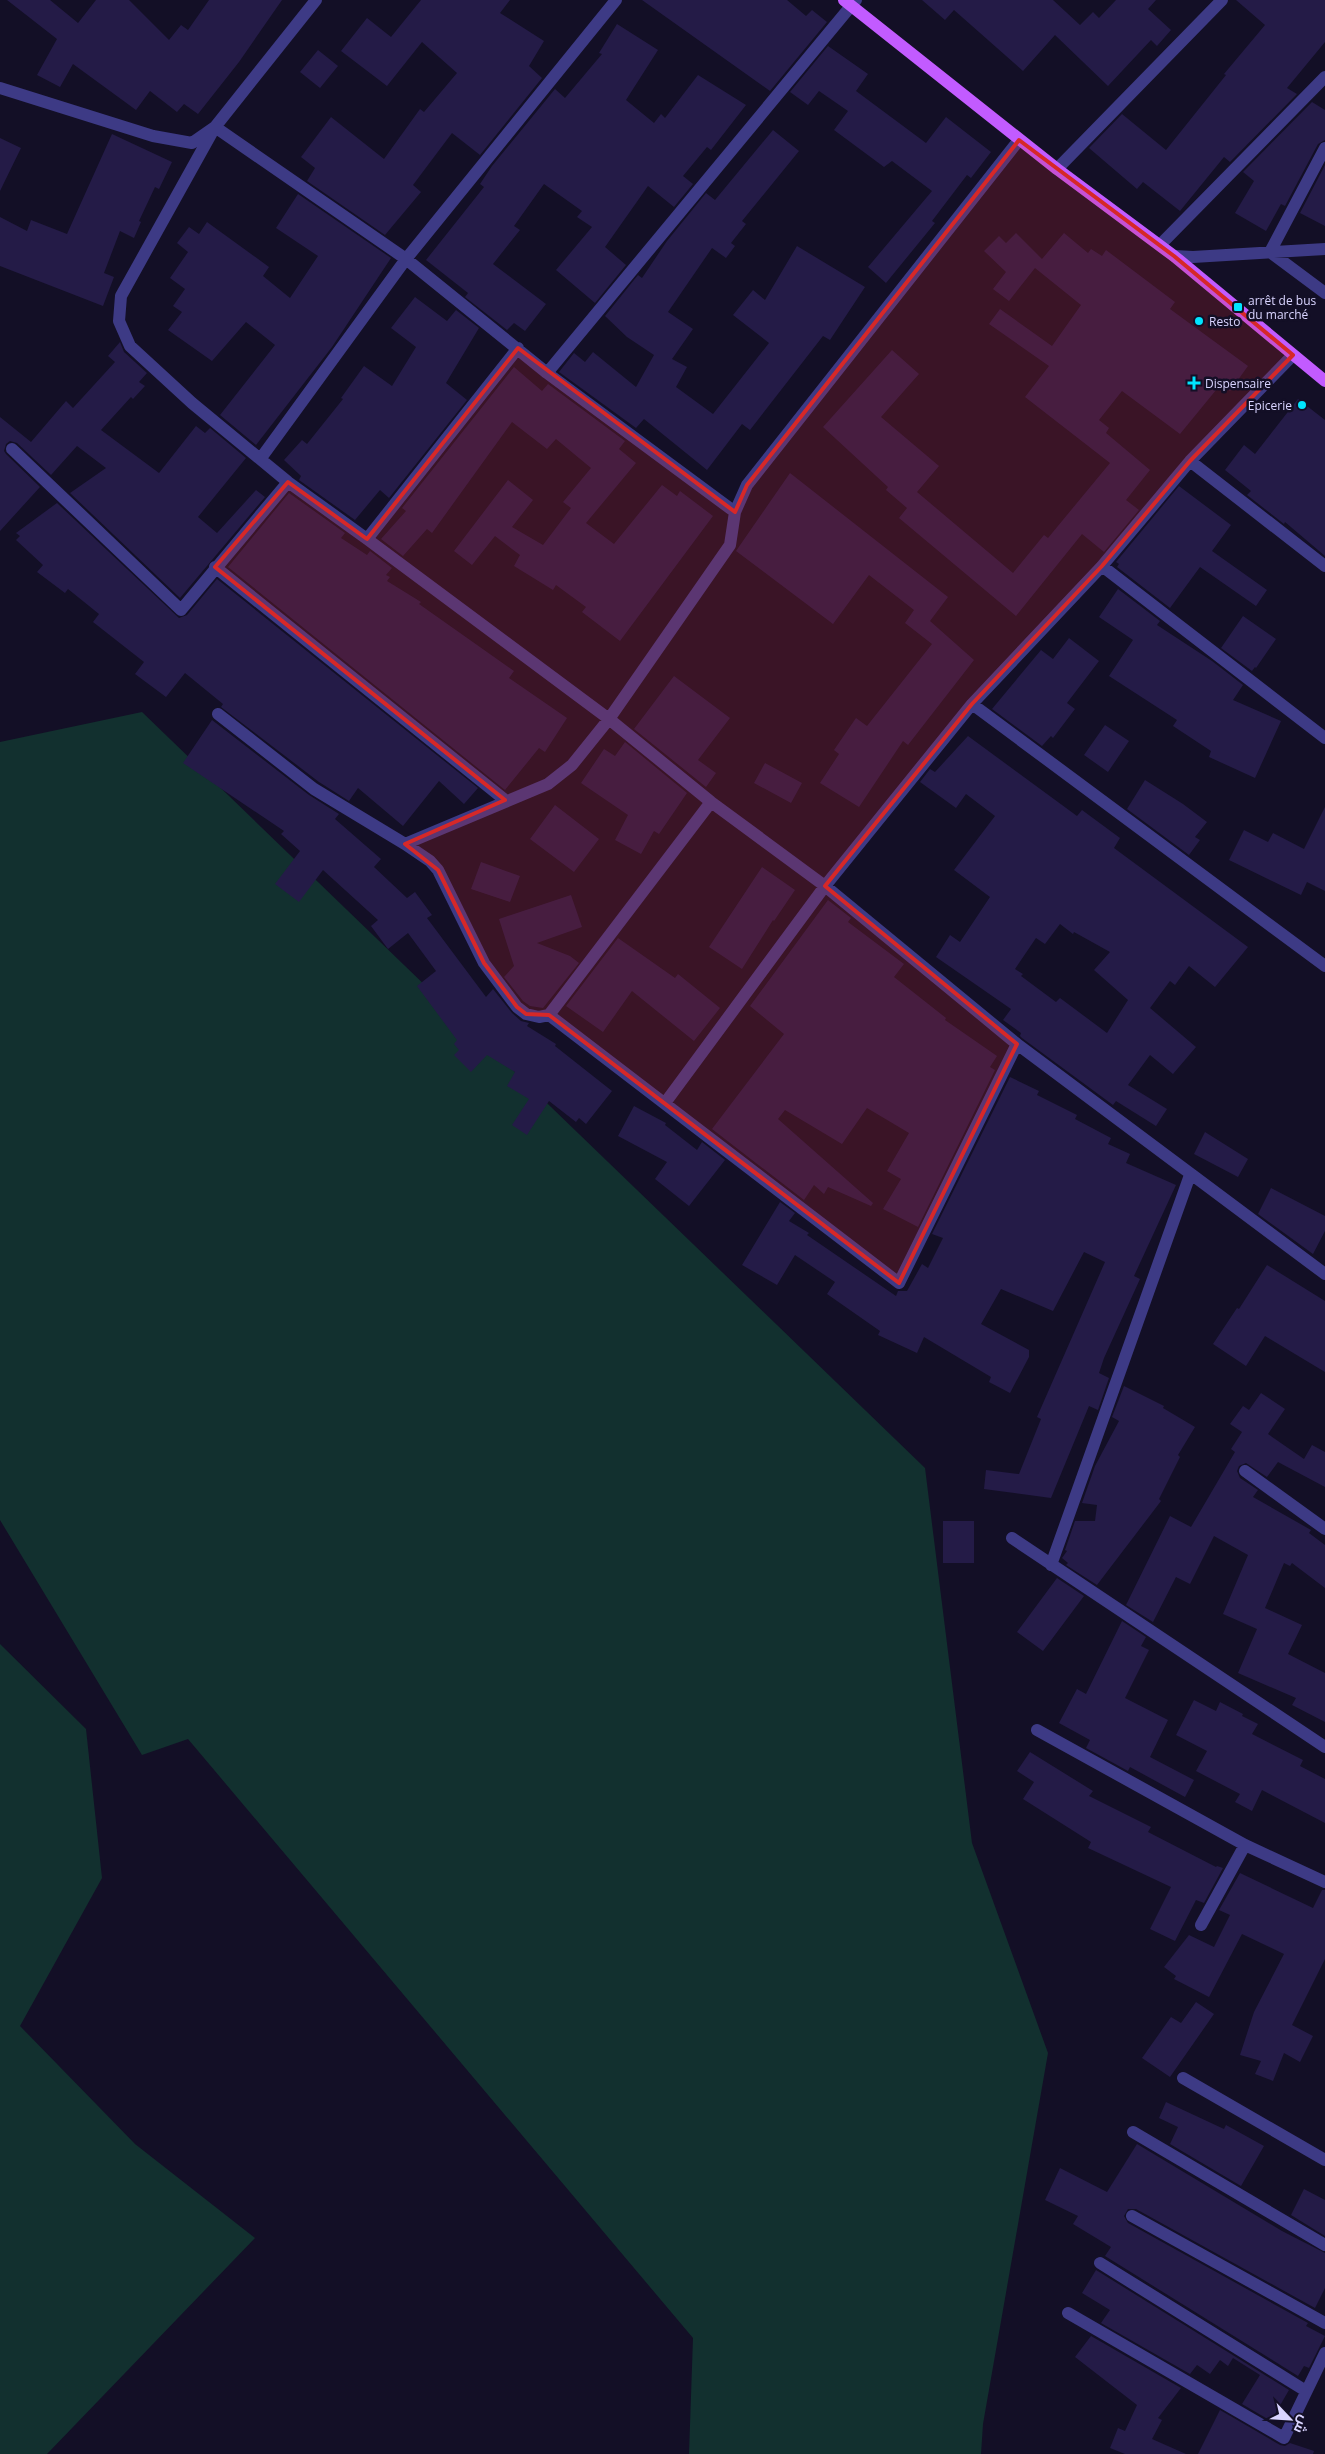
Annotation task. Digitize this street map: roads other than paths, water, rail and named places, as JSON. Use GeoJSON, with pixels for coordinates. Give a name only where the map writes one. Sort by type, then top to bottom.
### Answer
{"type":"FeatureCollection","features":[{"type":"Feature","properties":{"kind":"main road"},"geometry":{"type":"LineString","coordinates":[[850,2],[1057,170],[1174,256],[1325,380]]}},
{"type":"Feature","properties":{"kind":"street"},"geometry":{"type":"LineString","coordinates":[[316,0],[215,127],[122,296],[119,321],[130,346],[192,403],[288,482],[367,538],[609,719],[711,802],[825,886],[1017,1044],[1325,1274]]}},
{"type":"Feature","properties":{"kind":"street"},"geometry":{"type":"LineString","coordinates":[[261,458],[406,259],[616,0]]}},
{"type":"Feature","properties":{"kind":"street"},"geometry":{"type":"LineString","coordinates":[[1057,170],[1222,0]]}},
{"type":"Feature","properties":{"kind":"street"},"geometry":{"type":"LineString","coordinates":[[548,374],[850,2]]}},
{"type":"Feature","properties":{"kind":"street"},"geometry":{"type":"LineString","coordinates":[[1160,245],[1325,78]]}},
{"type":"Feature","properties":{"kind":"street"},"geometry":{"type":"LineString","coordinates":[[0,88],[153,136],[192,143],[215,127]]}},
{"type":"Feature","properties":{"kind":"street"},"geometry":{"type":"LineString","coordinates":[[215,127],[406,259],[548,374],[735,512]]}},
{"type":"Feature","properties":{"kind":"street"},"geometry":{"type":"LineString","coordinates":[[405,844],[505,800],[548,784],[572,765],[609,719],[730,546],[735,512],[746,485],[1019,140]]}},
{"type":"Feature","properties":{"kind":"street"},"geometry":{"type":"LineString","coordinates":[[1270,252],[1325,148]]}},
{"type":"Feature","properties":{"kind":"street"},"geometry":{"type":"LineString","coordinates":[[1174,256],[1325,249]]}},
{"type":"Feature","properties":{"kind":"street"},"geometry":{"type":"LineString","coordinates":[[1270,252],[1325,293]]}},
{"type":"Feature","properties":{"kind":"street"},"geometry":{"type":"LineString","coordinates":[[367,538],[518,348]]}},
{"type":"Feature","properties":{"kind":"street"},"geometry":{"type":"LineString","coordinates":[[665,1103],[825,886],[972,704],[1102,566],[1190,461],[1293,355]]}},
{"type":"Feature","properties":{"kind":"street"},"geometry":{"type":"LineString","coordinates":[[12,449],[181,610],[288,482]]}},
{"type":"Feature","properties":{"kind":"street"},"geometry":{"type":"LineString","coordinates":[[1190,461],[1325,566]]}},
{"type":"Feature","properties":{"kind":"street"},"geometry":{"type":"LineString","coordinates":[[1102,566],[1325,738]]}},
{"type":"Feature","properties":{"kind":"street"},"geometry":{"type":"LineString","coordinates":[[215,567],[505,800]]}},
{"type":"Feature","properties":{"kind":"street"},"geometry":{"type":"LineString","coordinates":[[972,704],[1325,966]]}},
{"type":"Feature","properties":{"kind":"street"},"geometry":{"type":"LineString","coordinates":[[218,714],[314,789],[430,861],[438,870],[484,963],[517,1007],[526,1014],[538,1017],[549,1016],[899,1283],[1017,1044]]}},
{"type":"Feature","properties":{"kind":"street"},"geometry":{"type":"LineString","coordinates":[[549,1016],[711,802]]}},
{"type":"Feature","properties":{"kind":"street"},"geometry":{"type":"LineString","coordinates":[[1051,1565],[1190,1175]]}},
{"type":"Feature","properties":{"kind":"street"},"geometry":{"type":"LineString","coordinates":[[1245,1471],[1325,1530]]}},
{"type":"Feature","properties":{"kind":"street"},"geometry":{"type":"LineString","coordinates":[[1012,1538],[1325,1747]]}},
{"type":"Feature","properties":{"kind":"street"},"geometry":{"type":"LineString","coordinates":[[1036,1730],[1245,1845],[1325,1882]]}},
{"type":"Feature","properties":{"kind":"street"},"geometry":{"type":"LineString","coordinates":[[1202,1925],[1245,1845]]}},
{"type":"Feature","properties":{"kind":"street"},"geometry":{"type":"LineString","coordinates":[[1183,2078],[1325,2160]]}},
{"type":"Feature","properties":{"kind":"street"},"geometry":{"type":"LineString","coordinates":[[1133,2132],[1325,2245]]}},
{"type":"Feature","properties":{"kind":"street"},"geometry":{"type":"LineString","coordinates":[[1132,2216],[1325,2324]]}},
{"type":"Feature","properties":{"kind":"street"},"geometry":{"type":"LineString","coordinates":[[1100,2264],[1306,2391]]}},
{"type":"Feature","properties":{"kind":"street"},"geometry":{"type":"LineString","coordinates":[[1068,2313],[1284,2438],[1325,2353]]}},
{"type":"Feature","properties":{"kind":"place","name":"arrêt de bus du marché"},"geometry":{"type":"Point","coordinates":[1238,307]}},
{"type":"Feature","properties":{"kind":"place","name":"Resto"},"geometry":{"type":"Point","coordinates":[1199,321]}},
{"type":"Feature","properties":{"kind":"place","name":"Dispensaire"},"geometry":{"type":"Point","coordinates":[1194,383]}},
{"type":"Feature","properties":{"kind":"place","name":"Epicerie"},"geometry":{"type":"Point","coordinates":[1302,405]}}]}
